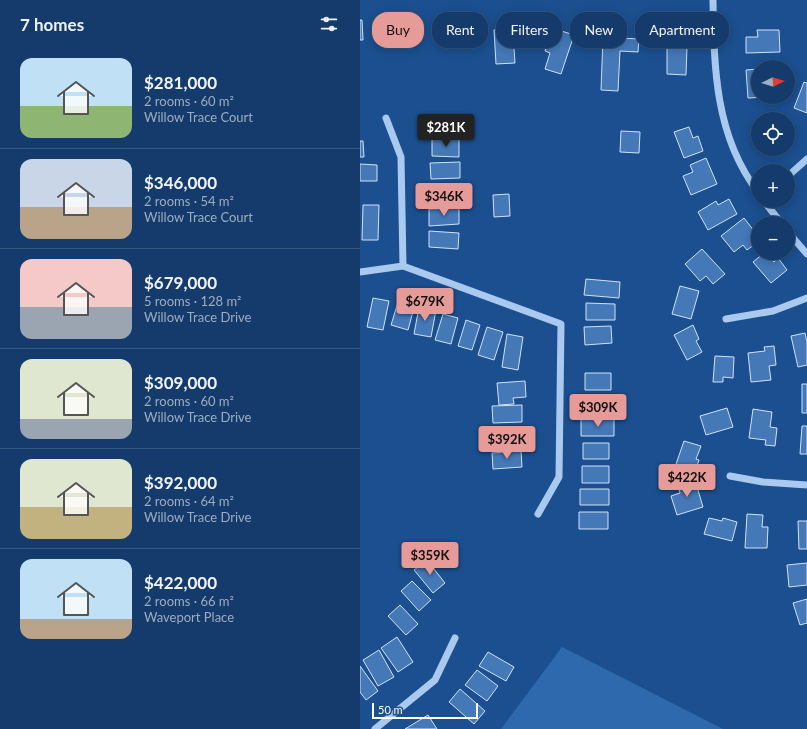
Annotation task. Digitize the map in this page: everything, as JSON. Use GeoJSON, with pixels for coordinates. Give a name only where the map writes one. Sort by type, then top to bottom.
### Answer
{"type":"FeatureCollection","features":[{"type":"Feature","properties":{"kind":"street"},"geometry":{"type":"LineString","coordinates":[[713,0],[714,56],[720,104],[734,153],[751,181]]}},
{"type":"Feature","properties":{"kind":"street"},"geometry":{"type":"LineString","coordinates":[[386,118],[401,157],[403,266]]}},
{"type":"Feature","properties":{"kind":"street"},"geometry":{"type":"LineString","coordinates":[[795,169],[807,158]]}},
{"type":"Feature","properties":{"kind":"street"},"geometry":{"type":"LineString","coordinates":[[769,208],[776,216]]}},
{"type":"Feature","properties":{"kind":"street"},"geometry":{"type":"LineString","coordinates":[[795,240],[807,254]]}},
{"type":"Feature","properties":{"kind":"street"},"geometry":{"type":"LineString","coordinates":[[360,272],[403,266],[561,324],[559,477],[538,514]]}},
{"type":"Feature","properties":{"kind":"street"},"geometry":{"type":"LineString","coordinates":[[726,319],[773,311],[807,298]]}},
{"type":"Feature","properties":{"kind":"street"},"geometry":{"type":"LineString","coordinates":[[730,476],[763,482],[807,485]]}},
{"type":"Feature","properties":{"kind":"street"},"geometry":{"type":"LineString","coordinates":[[375,729],[434,680],[455,638]]}},
{"type":"Feature","properties":{"kind":"shaded area"},"geometry":{"type":"Polygon","coordinates":[[[562,647],[723,729],[501,729],[562,647]]]}},
{"type":"Feature","properties":{"kind":"building"},"geometry":{"type":"Polygon","coordinates":[[[360,20],[362,20],[363,40],[360,40],[360,20]]]}},
{"type":"Feature","properties":{"kind":"building"},"geometry":{"type":"Polygon","coordinates":[[[494,30],[496,30],[496,48],[514,48],[515,63],[496,64],[494,30]]]}},
{"type":"Feature","properties":{"kind":"building"},"geometry":{"type":"Polygon","coordinates":[[[757,30],[779,30],[780,52],[746,53],[746,37],[758,37],[757,30]]]}},
{"type":"Feature","properties":{"kind":"building"},"geometry":{"type":"Polygon","coordinates":[[[562,31],[570,34],[570,47],[561,74],[545,69],[550,53],[545,51],[546,48],[562,48],[562,31]]]}},
{"type":"Feature","properties":{"kind":"building"},"geometry":{"type":"Polygon","coordinates":[[[627,38],[635,39],[635,48],[638,48],[638,52],[620,51],[618,91],[601,90],[603,48],[627,48],[627,38]]]}},
{"type":"Feature","properties":{"kind":"building"},"geometry":{"type":"Polygon","coordinates":[[[667,48],[687,48],[686,75],[667,74],[667,48]]]}},
{"type":"Feature","properties":{"kind":"building"},"geometry":{"type":"Polygon","coordinates":[[[746,70],[751,70],[751,98],[748,98],[746,70]]]}},
{"type":"Feature","properties":{"kind":"building"},"geometry":{"type":"Polygon","coordinates":[[[804,82],[807,83],[807,113],[794,108],[804,82]]]}},
{"type":"Feature","properties":{"kind":"building"},"geometry":{"type":"Polygon","coordinates":[[[461,115],[461,131],[433,133],[432,116],[461,115]]]}},
{"type":"Feature","properties":{"kind":"building"},"geometry":{"type":"Polygon","coordinates":[[[689,127],[693,138],[698,136],[703,151],[684,158],[674,132],[689,127]]]}},
{"type":"Feature","properties":{"kind":"building"},"geometry":{"type":"Polygon","coordinates":[[[621,131],[640,132],[639,153],[620,152],[621,131]]]}},
{"type":"Feature","properties":{"kind":"building"},"geometry":{"type":"Polygon","coordinates":[[[432,139],[459,139],[459,157],[432,156],[432,139]]]}},
{"type":"Feature","properties":{"kind":"building"},"geometry":{"type":"Polygon","coordinates":[[[360,141],[363,141],[364,157],[360,157],[360,141]]]}},
{"type":"Feature","properties":{"kind":"building"},"geometry":{"type":"Polygon","coordinates":[[[706,158],[717,184],[691,195],[683,176],[693,172],[690,165],[706,158]]]}},
{"type":"Feature","properties":{"kind":"building"},"geometry":{"type":"Polygon","coordinates":[[[460,162],[460,178],[431,179],[430,163],[460,162]]]}},
{"type":"Feature","properties":{"kind":"building"},"geometry":{"type":"Polygon","coordinates":[[[360,164],[377,165],[377,181],[360,181],[360,164]]]}},
{"type":"Feature","properties":{"kind":"building"},"geometry":{"type":"Polygon","coordinates":[[[463,185],[464,201],[430,203],[430,187],[463,185]]]}},
{"type":"Feature","properties":{"kind":"building"},"geometry":{"type":"Polygon","coordinates":[[[509,194],[510,216],[494,217],[493,195],[509,194]]]}},
{"type":"Feature","properties":{"kind":"building"},"geometry":{"type":"Polygon","coordinates":[[[729,199],[737,214],[708,230],[698,212],[716,201],[718,205],[729,199]]]}},
{"type":"Feature","properties":{"kind":"building"},"geometry":{"type":"Polygon","coordinates":[[[363,205],[379,205],[378,240],[362,240],[363,205]]]}},
{"type":"Feature","properties":{"kind":"building"},"geometry":{"type":"Polygon","coordinates":[[[459,208],[459,224],[429,226],[429,209],[459,208]]]}},
{"type":"Feature","properties":{"kind":"building"},"geometry":{"type":"Polygon","coordinates":[[[744,218],[751,227],[751,247],[747,250],[743,245],[734,252],[721,236],[744,218]]]}},
{"type":"Feature","properties":{"kind":"building"},"geometry":{"type":"Polygon","coordinates":[[[429,231],[459,233],[458,249],[429,247],[429,231]]]}},
{"type":"Feature","properties":{"kind":"building"},"geometry":{"type":"Polygon","coordinates":[[[702,249],[725,274],[713,284],[706,276],[700,281],[685,264],[702,249]]]}},
{"type":"Feature","properties":{"kind":"building"},"geometry":{"type":"Polygon","coordinates":[[[755,260],[772,260],[774,262],[780,260],[787,270],[771,283],[753,262],[755,260]]]}},
{"type":"Feature","properties":{"kind":"building"},"geometry":{"type":"Polygon","coordinates":[[[586,279],[620,282],[619,298],[584,295],[586,279]]]}},
{"type":"Feature","properties":{"kind":"building"},"geometry":{"type":"Polygon","coordinates":[[[680,286],[699,291],[691,319],[672,314],[680,286]]]}},
{"type":"Feature","properties":{"kind":"building"},"geometry":{"type":"Polygon","coordinates":[[[373,298],[389,301],[383,330],[367,327],[373,298]]]}},
{"type":"Feature","properties":{"kind":"building"},"geometry":{"type":"Polygon","coordinates":[[[399,299],[415,304],[408,330],[391,325],[399,299]]]}},
{"type":"Feature","properties":{"kind":"building"},"geometry":{"type":"Polygon","coordinates":[[[586,303],[615,304],[615,320],[586,320],[586,303]]]}},
{"type":"Feature","properties":{"kind":"building"},"geometry":{"type":"Polygon","coordinates":[[[419,307],[436,310],[431,337],[414,334],[419,307]]]}},
{"type":"Feature","properties":{"kind":"building"},"geometry":{"type":"Polygon","coordinates":[[[443,314],[458,318],[451,344],[435,340],[443,314]]]}},
{"type":"Feature","properties":{"kind":"building"},"geometry":{"type":"Polygon","coordinates":[[[466,320],[480,325],[472,350],[458,346],[466,320]]]}},
{"type":"Feature","properties":{"kind":"building"},"geometry":{"type":"Polygon","coordinates":[[[693,325],[699,339],[696,341],[702,352],[687,360],[674,335],[693,325]]]}},
{"type":"Feature","properties":{"kind":"building"},"geometry":{"type":"Polygon","coordinates":[[[611,326],[612,343],[585,345],[584,327],[611,326]]]}},
{"type":"Feature","properties":{"kind":"building"},"geometry":{"type":"Polygon","coordinates":[[[487,327],[503,332],[494,360],[478,355],[487,327]]]}},
{"type":"Feature","properties":{"kind":"building"},"geometry":{"type":"Polygon","coordinates":[[[805,333],[807,342],[807,365],[798,367],[791,336],[805,333]]]}},
{"type":"Feature","properties":{"kind":"building"},"geometry":{"type":"Polygon","coordinates":[[[507,334],[523,337],[518,370],[502,367],[507,334]]]}},
{"type":"Feature","properties":{"kind":"building"},"geometry":{"type":"Polygon","coordinates":[[[774,346],[776,365],[769,366],[771,380],[751,382],[748,353],[765,351],[764,347],[774,346]]]}},
{"type":"Feature","properties":{"kind":"building"},"geometry":{"type":"Polygon","coordinates":[[[715,356],[734,357],[733,378],[723,377],[723,382],[713,382],[715,356]]]}},
{"type":"Feature","properties":{"kind":"building"},"geometry":{"type":"Polygon","coordinates":[[[585,373],[611,373],[611,390],[585,390],[585,373]]]}},
{"type":"Feature","properties":{"kind":"building"},"geometry":{"type":"Polygon","coordinates":[[[525,381],[526,397],[513,398],[514,404],[499,405],[497,383],[525,381]]]}},
{"type":"Feature","properties":{"kind":"building"},"geometry":{"type":"Polygon","coordinates":[[[802,384],[807,384],[807,413],[802,413],[802,384]]]}},
{"type":"Feature","properties":{"kind":"building"},"geometry":{"type":"Polygon","coordinates":[[[582,396],[611,396],[611,412],[581,411],[582,396]]]}},
{"type":"Feature","properties":{"kind":"building"},"geometry":{"type":"Polygon","coordinates":[[[522,405],[522,422],[493,423],[492,406],[522,405]]]}},
{"type":"Feature","properties":{"kind":"building"},"geometry":{"type":"Polygon","coordinates":[[[727,408],[733,427],[706,435],[700,416],[727,408]]]}},
{"type":"Feature","properties":{"kind":"building"},"geometry":{"type":"Polygon","coordinates":[[[753,409],[772,412],[770,427],[777,428],[775,446],[765,445],[766,440],[749,438],[753,409]]]}},
{"type":"Feature","properties":{"kind":"building"},"geometry":{"type":"Polygon","coordinates":[[[581,419],[614,419],[614,436],[581,436],[581,419]]]}},
{"type":"Feature","properties":{"kind":"building"},"geometry":{"type":"Polygon","coordinates":[[[802,426],[807,426],[807,454],[800,454],[802,426]]]}},
{"type":"Feature","properties":{"kind":"building"},"geometry":{"type":"Polygon","coordinates":[[[523,428],[524,446],[497,447],[496,429],[523,428]]]}},
{"type":"Feature","properties":{"kind":"building"},"geometry":{"type":"Polygon","coordinates":[[[684,441],[701,446],[696,459],[699,460],[694,474],[675,467],[684,441]]]}},
{"type":"Feature","properties":{"kind":"building"},"geometry":{"type":"Polygon","coordinates":[[[583,443],[609,443],[609,459],[583,459],[583,443]]]}},
{"type":"Feature","properties":{"kind":"building"},"geometry":{"type":"Polygon","coordinates":[[[521,451],[522,467],[493,469],[492,453],[521,451]]]}},
{"type":"Feature","properties":{"kind":"building"},"geometry":{"type":"Polygon","coordinates":[[[582,466],[609,466],[609,483],[582,483],[582,466]]]}},
{"type":"Feature","properties":{"kind":"building"},"geometry":{"type":"Polygon","coordinates":[[[695,480],[703,507],[677,515],[671,496],[680,493],[678,485],[695,480]]]}},
{"type":"Feature","properties":{"kind":"building"},"geometry":{"type":"Polygon","coordinates":[[[580,489],[609,489],[609,505],[580,505],[580,489]]]}},
{"type":"Feature","properties":{"kind":"building"},"geometry":{"type":"Polygon","coordinates":[[[579,512],[608,512],[608,529],[579,529],[579,512]]]}},
{"type":"Feature","properties":{"kind":"building"},"geometry":{"type":"Polygon","coordinates":[[[747,514],[763,515],[762,527],[768,527],[767,548],[745,548],[747,514]]]}},
{"type":"Feature","properties":{"kind":"building"},"geometry":{"type":"Polygon","coordinates":[[[709,518],[722,521],[723,518],[737,522],[732,541],[704,534],[709,518]]]}},
{"type":"Feature","properties":{"kind":"building"},"geometry":{"type":"Polygon","coordinates":[[[798,521],[807,521],[807,549],[799,549],[798,521]]]}},
{"type":"Feature","properties":{"kind":"building"},"geometry":{"type":"Polygon","coordinates":[[[427,560],[445,583],[433,593],[414,570],[427,560]]]}},
{"type":"Feature","properties":{"kind":"building"},"geometry":{"type":"Polygon","coordinates":[[[807,563],[807,585],[789,587],[787,565],[807,563]]]}},
{"type":"Feature","properties":{"kind":"building"},"geometry":{"type":"Polygon","coordinates":[[[412,581],[431,600],[419,611],[401,591],[412,581]]]}},
{"type":"Feature","properties":{"kind":"building"},"geometry":{"type":"Polygon","coordinates":[[[807,599],[807,623],[800,625],[793,603],[807,599]]]}},
{"type":"Feature","properties":{"kind":"building"},"geometry":{"type":"Polygon","coordinates":[[[400,605],[418,624],[406,635],[388,616],[400,605]]]}},
{"type":"Feature","properties":{"kind":"building"},"geometry":{"type":"Polygon","coordinates":[[[397,637],[413,662],[398,672],[381,648],[397,637]]]}},
{"type":"Feature","properties":{"kind":"building"},"geometry":{"type":"Polygon","coordinates":[[[379,650],[394,677],[378,686],[363,660],[379,650]]]}},
{"type":"Feature","properties":{"kind":"building"},"geometry":{"type":"Polygon","coordinates":[[[488,652],[514,667],[506,681],[479,666],[488,652]]]}},
{"type":"Feature","properties":{"kind":"building"},"geometry":{"type":"Polygon","coordinates":[[[360,666],[378,691],[366,700],[360,692],[360,666]]]}},
{"type":"Feature","properties":{"kind":"building"},"geometry":{"type":"Polygon","coordinates":[[[477,670],[498,686],[487,701],[465,685],[477,670]]]}},
{"type":"Feature","properties":{"kind":"building"},"geometry":{"type":"Polygon","coordinates":[[[460,689],[485,711],[474,724],[449,702],[460,689]]]}},
{"type":"Feature","properties":{"kind":"building"},"geometry":{"type":"Polygon","coordinates":[[[428,715],[437,729],[405,729],[428,715]]]}}]}
